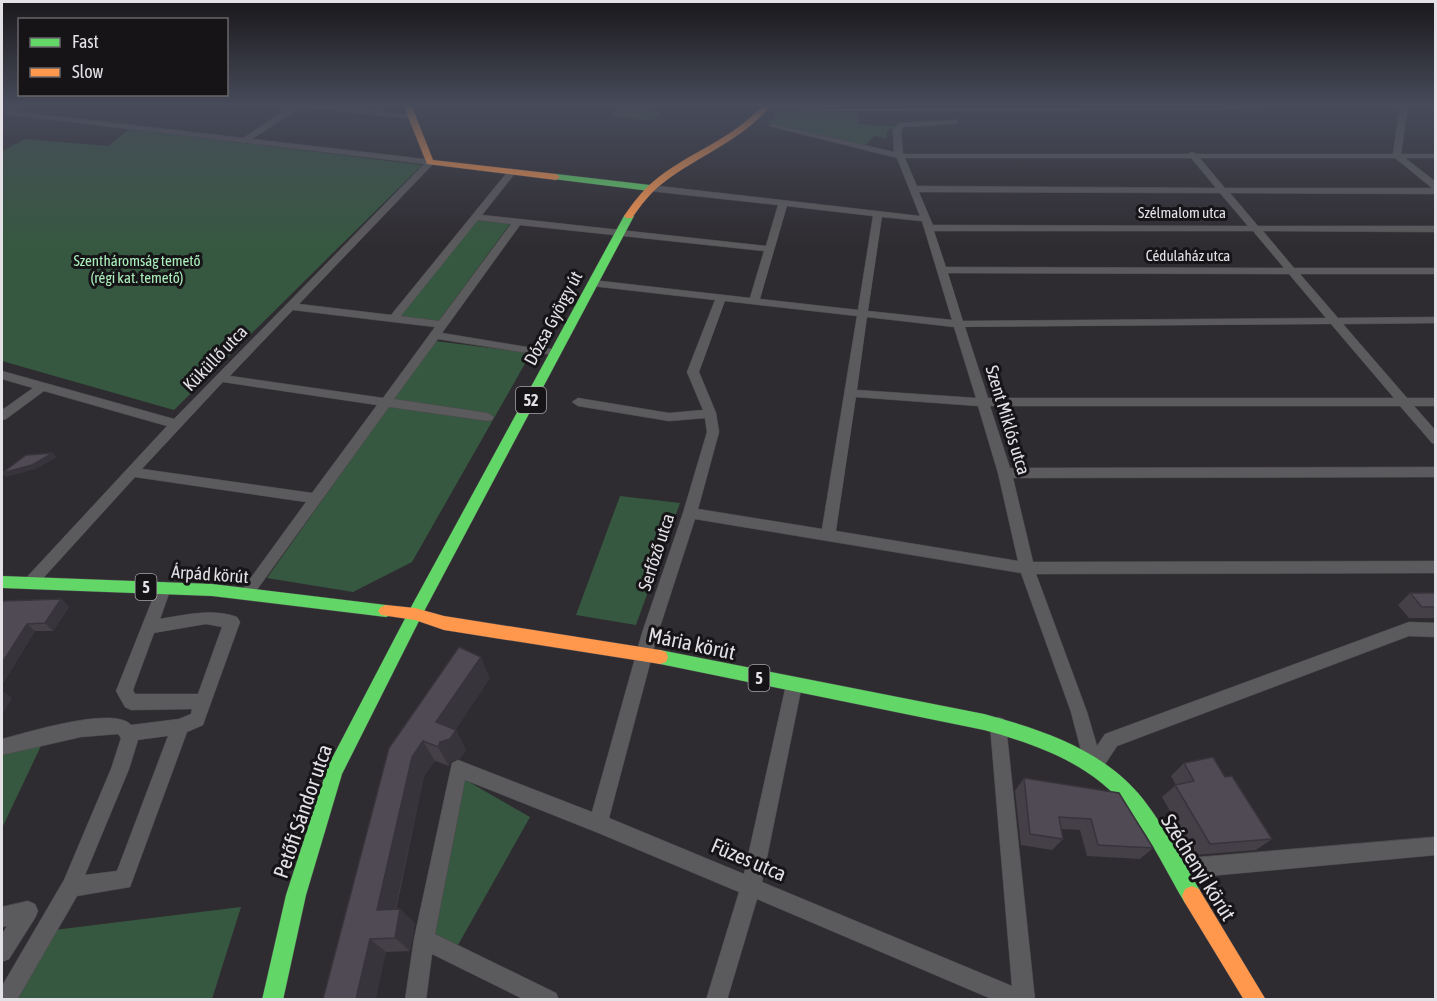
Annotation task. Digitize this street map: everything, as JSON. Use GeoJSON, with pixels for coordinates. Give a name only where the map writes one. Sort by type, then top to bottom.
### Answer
{"type":"FeatureCollection","features":[{"type":"Feature","properties":{"kind":"main road"},"geometry":{"type":"LineString","coordinates":[[426,151],[430,162],[650,188]]}},
{"type":"Feature","properties":{"kind":"main road","name":"Dózsa György út"},"geometry":{"type":"LineString","coordinates":[[416,614],[554,352],[638,199],[650,188],[705,151]]}},
{"type":"Feature","properties":{"kind":"main road","name":"Árpád körút"},"geometry":{"type":"LineString","coordinates":[[2,582],[164,588],[246,594],[416,614]]}},
{"type":"Feature","properties":{"kind":"main road","name":"Mária körút"},"geometry":{"type":"LineString","coordinates":[[416,614],[450,624],[645,654],[998,725],[1031,734],[1094,766]]}},
{"type":"Feature","properties":{"kind":"main road","name":"Petőfi Sándor utca"},"geometry":{"type":"LineString","coordinates":[[272,999],[296,895],[334,772],[416,614]]}},
{"type":"Feature","properties":{"kind":"main road","name":"Széchenyi körút"},"geometry":{"type":"LineString","coordinates":[[1094,766],[1136,805],[1256,999]]}},
{"type":"Feature","properties":{"kind":"street"},"geometry":{"type":"LineString","coordinates":[[329,151],[430,162]]}},
{"type":"Feature","properties":{"kind":"street"},"geometry":{"type":"LineString","coordinates":[[878,151],[900,156],[1192,154],[1436,156]]}},
{"type":"Feature","properties":{"kind":"street","name":"Szent Miklós utca"},"geometry":{"type":"LineString","coordinates":[[898,151],[927,224],[1005,473],[1027,568],[1079,712],[1094,766]]}},
{"type":"Feature","properties":{"kind":"street"},"geometry":{"type":"LineString","coordinates":[[1397,156],[1398,151]]}},
{"type":"Feature","properties":{"kind":"street"},"geometry":{"type":"LineString","coordinates":[[1192,154],[1436,440]]}},
{"type":"Feature","properties":{"kind":"street"},"geometry":{"type":"LineString","coordinates":[[1397,156],[1436,189]]}},
{"type":"Feature","properties":{"kind":"street","name":"Küküllő utca"},"geometry":{"type":"LineString","coordinates":[[31,582],[176,424],[430,162]]}},
{"type":"Feature","properties":{"kind":"street"},"geometry":{"type":"LineString","coordinates":[[393,319],[512,172]]}},
{"type":"Feature","properties":{"kind":"street","name":"Szélmalom utca"},"geometry":{"type":"LineString","coordinates":[[650,188],[878,215],[927,224],[1436,229]]}},
{"type":"Feature","properties":{"kind":"street"},"geometry":{"type":"LineString","coordinates":[[915,189],[1222,191],[1436,189]]}},
{"type":"Feature","properties":{"kind":"street"},"geometry":{"type":"LineString","coordinates":[[754,300],[783,205]]}},
{"type":"Feature","properties":{"kind":"street"},"geometry":{"type":"LineString","coordinates":[[828,536],[878,215]]}},
{"type":"Feature","properties":{"kind":"street"},"geometry":{"type":"LineString","coordinates":[[475,217],[771,249]]}},
{"type":"Feature","properties":{"kind":"street"},"geometry":{"type":"LineString","coordinates":[[246,594],[313,498],[517,222]]}},
{"type":"Feature","properties":{"kind":"street","name":"Cédulaház utca"},"geometry":{"type":"LineString","coordinates":[[941,270],[1436,271]]}},
{"type":"Feature","properties":{"kind":"street"},"geometry":{"type":"LineString","coordinates":[[592,283],[958,324],[1436,321]]}},
{"type":"Feature","properties":{"kind":"street","name":"Serfőző utca"},"geometry":{"type":"LineString","coordinates":[[598,823],[645,654],[713,432],[710,413],[693,372],[721,297]]}},
{"type":"Feature","properties":{"kind":"street"},"geometry":{"type":"LineString","coordinates":[[290,306],[441,324]]}},
{"type":"Feature","properties":{"kind":"street"},"geometry":{"type":"LineString","coordinates":[[433,335],[533,351],[554,352]]}},
{"type":"Feature","properties":{"kind":"street"},"geometry":{"type":"LineString","coordinates":[[2,375],[176,424]]}},
{"type":"Feature","properties":{"kind":"street"},"geometry":{"type":"LineString","coordinates":[[221,378],[488,417]]}},
{"type":"Feature","properties":{"kind":"street"},"geometry":{"type":"LineString","coordinates":[[2,416],[43,386]]}},
{"type":"Feature","properties":{"kind":"street"},"geometry":{"type":"LineString","coordinates":[[851,393],[982,402],[1436,402]]}},
{"type":"Feature","properties":{"kind":"street"},"geometry":{"type":"LineString","coordinates":[[578,402],[669,417],[710,413]]}},
{"type":"Feature","properties":{"kind":"street"},"geometry":{"type":"LineString","coordinates":[[131,472],[313,498]]}},
{"type":"Feature","properties":{"kind":"street"},"geometry":{"type":"LineString","coordinates":[[1005,473],[1436,472]]}},
{"type":"Feature","properties":{"kind":"street"},"geometry":{"type":"LineString","coordinates":[[690,513],[1027,568],[1436,567]]}},
{"type":"Feature","properties":{"kind":"street"},"geometry":{"type":"LineString","coordinates":[[164,588],[124,691],[131,702],[204,701]]}},
{"type":"Feature","properties":{"kind":"street"},"geometry":{"type":"LineString","coordinates":[[129,740],[180,727],[197,719],[232,622],[206,618],[149,627]]}},
{"type":"Feature","properties":{"kind":"street"},"geometry":{"type":"LineString","coordinates":[[1094,766],[1111,740],[1409,629],[1436,630]]}},
{"type":"Feature","properties":{"kind":"street"},"geometry":{"type":"LineString","coordinates":[[716,999],[751,886],[794,685]]}},
{"type":"Feature","properties":{"kind":"street"},"geometry":{"type":"LineString","coordinates":[[998,725],[1022,999]]}},
{"type":"Feature","properties":{"kind":"street"},"geometry":{"type":"LineString","coordinates":[[2,747],[110,726],[123,728],[129,740],[71,887],[5,999]]}},
{"type":"Feature","properties":{"kind":"street"},"geometry":{"type":"LineString","coordinates":[[71,887],[123,880],[180,727]]}},
{"type":"Feature","properties":{"kind":"street","name":"Füzes utca"},"geometry":{"type":"LineString","coordinates":[[424,939],[458,769],[598,823],[1022,999]]}},
{"type":"Feature","properties":{"kind":"street"},"geometry":{"type":"LineString","coordinates":[[1177,869],[1436,846]]}},
{"type":"Feature","properties":{"kind":"street"},"geometry":{"type":"LineString","coordinates":[[2,918],[28,910],[2,952]]}},
{"type":"Feature","properties":{"kind":"street"},"geometry":{"type":"LineString","coordinates":[[415,999],[424,939],[549,999]]}},
{"type":"Feature","properties":{"kind":"green space","name":"Szentháromság temető (régi kat. temető)"},"geometry":{"type":"Polygon","coordinates":[[[2,151],[306,151],[422,165],[174,410],[2,361],[2,151]]]}},
{"type":"Feature","properties":{"kind":"green space"},"geometry":{"type":"Polygon","coordinates":[[[477,220],[510,224],[438,322],[400,317],[477,220]]]}},
{"type":"Feature","properties":{"kind":"green space"},"geometry":{"type":"Polygon","coordinates":[[[435,341],[531,353],[412,562],[353,592],[267,578],[435,341]]]}},
{"type":"Feature","properties":{"kind":"green space"},"geometry":{"type":"Polygon","coordinates":[[[620,496],[680,503],[636,625],[576,615],[620,496]]]}},
{"type":"Feature","properties":{"kind":"green space"},"geometry":{"type":"Polygon","coordinates":[[[44,739],[40,748],[2,828],[2,747],[44,739]]]}},
{"type":"Feature","properties":{"kind":"green space"},"geometry":{"type":"Polygon","coordinates":[[[462,778],[530,817],[458,945],[433,933],[462,778]]]}},
{"type":"Feature","properties":{"kind":"green space"},"geometry":{"type":"Polygon","coordinates":[[[241,907],[212,999],[14,1000],[54,930],[241,907]]]}},
{"type":"Feature","properties":{"kind":"building"},"geometry":{"type":"Polygon","coordinates":[[[53,453],[32,465],[2,473],[26,455],[53,453]]]}},
{"type":"Feature","properties":{"kind":"building"},"geometry":{"type":"Polygon","coordinates":[[[1410,593],[1436,593],[1436,607],[1422,607],[1410,593]]]}},
{"type":"Feature","properties":{"kind":"building"},"geometry":{"type":"Polygon","coordinates":[[[61,599],[45,623],[27,624],[2,663],[2,601],[61,599]]]}},
{"type":"Feature","properties":{"kind":"building"},"geometry":{"type":"Polygon","coordinates":[[[459,647],[481,657],[436,722],[456,730],[450,739],[440,742],[438,747],[423,741],[412,757],[377,910],[400,909],[395,938],[370,939],[356,999],[323,999],[389,748],[459,647]]]}},
{"type":"Feature","properties":{"kind":"building"},"geometry":{"type":"Polygon","coordinates":[[[1213,757],[1225,777],[1232,776],[1272,839],[1210,844],[1175,785],[1194,781],[1184,763],[1213,757]]]}},
{"type":"Feature","properties":{"kind":"building"},"geometry":{"type":"Polygon","coordinates":[[[1024,778],[1119,793],[1153,848],[1098,845],[1091,819],[1059,817],[1063,839],[1030,834],[1024,778]]]}},
{"type":"Feature","properties":{"kind":"traffic: fast"},"geometry":{"type":"LineString","coordinates":[[556,177],[650,188]]}},
{"type":"Feature","properties":{"kind":"traffic: fast"},"geometry":{"type":"LineString","coordinates":[[415,614],[629,216]]}},
{"type":"Feature","properties":{"kind":"traffic: fast"},"geometry":{"type":"LineString","coordinates":[[2,582],[212,590],[386,611]]}},
{"type":"Feature","properties":{"kind":"traffic: fast"},"geometry":{"type":"LineString","coordinates":[[272,1000],[296,895],[334,772],[415,614]]}},
{"type":"Feature","properties":{"kind":"traffic: fast"},"geometry":{"type":"LineString","coordinates":[[660,657],[984,722],[1047,742],[1086,761],[1121,788],[1136,805],[1158,838],[1192,896]]}},
{"type":"Feature","properties":{"kind":"traffic: slow"},"geometry":{"type":"LineString","coordinates":[[426,151],[430,162],[556,177]]}},
{"type":"Feature","properties":{"kind":"traffic: slow"},"geometry":{"type":"LineString","coordinates":[[629,216],[642,197],[658,182],[710,151]]}},
{"type":"Feature","properties":{"kind":"traffic: slow"},"geometry":{"type":"LineString","coordinates":[[386,611],[415,614],[444,623],[660,657]]}},
{"type":"Feature","properties":{"kind":"traffic: slow"},"geometry":{"type":"LineString","coordinates":[[1192,896],[1256,1000]]}}]}
